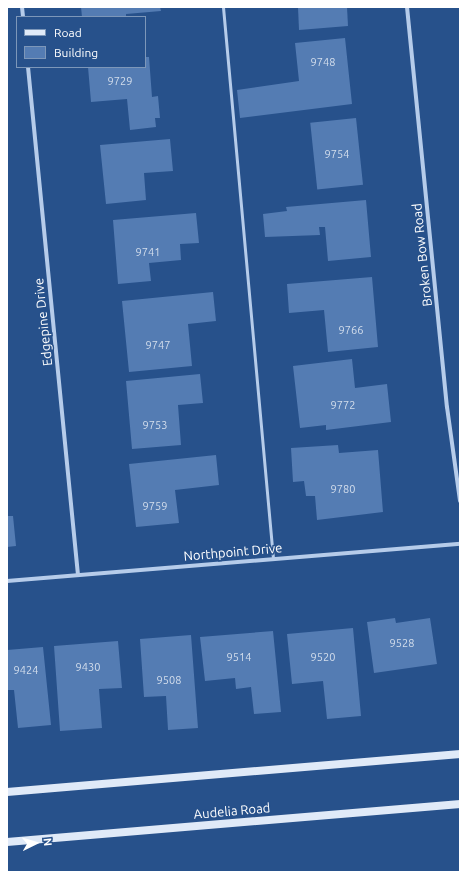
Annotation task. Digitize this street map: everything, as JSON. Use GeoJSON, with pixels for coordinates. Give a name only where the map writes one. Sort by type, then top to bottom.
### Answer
{"type":"FeatureCollection","features":[{"type":"Feature","properties":{"kind":"main road"},"geometry":{"type":"LineString","coordinates":[[7,792],[460,754]]}},
{"type":"Feature","properties":{"kind":"main road","name":"Audelia Road"},"geometry":{"type":"LineString","coordinates":[[7,842],[460,804]]}},
{"type":"Feature","properties":{"kind":"street","name":"Broken Bow Road"},"geometry":{"type":"LineString","coordinates":[[407,7],[447,407],[460,501]]}},
{"type":"Feature","properties":{"kind":"street","name":"Edgepine Drive"},"geometry":{"type":"LineString","coordinates":[[28,68],[78,575]]}},
{"type":"Feature","properties":{"kind":"street","name":"Northpoint Drive"},"geometry":{"type":"LineString","coordinates":[[7,581],[460,544]]}},
{"type":"Feature","properties":{"kind":"lane"},"geometry":{"type":"LineString","coordinates":[[222,7],[273,559]]}},
{"type":"Feature","properties":{"kind":"building"},"geometry":{"type":"Polygon","coordinates":[[[81,7],[160,7],[161,11],[126,14],[126,16],[82,16],[81,7]]]}},
{"type":"Feature","properties":{"kind":"building"},"geometry":{"type":"Polygon","coordinates":[[[298,7],[347,7],[348,26],[299,30],[298,7]]]}},
{"type":"Feature","properties":{"kind":"building"},"geometry":{"type":"Polygon","coordinates":[[[345,38],[352,104],[240,118],[237,90],[299,81],[295,43],[345,38]]]}},
{"type":"Feature","properties":{"kind":"building"},"geometry":{"type":"Polygon","coordinates":[[[146,57],[149,57],[152,97],[158,96],[160,118],[155,118],[156,127],[130,130],[127,99],[91,102],[88,68],[146,68],[146,57]]]}},
{"type":"Feature","properties":{"kind":"building"},"geometry":{"type":"Polygon","coordinates":[[[356,118],[363,185],[317,189],[310,123],[356,118]]]}},
{"type":"Feature","properties":{"kind":"building"},"geometry":{"type":"Polygon","coordinates":[[[170,139],[173,171],[144,173],[146,200],[106,204],[100,145],[170,139]]]}},
{"type":"Feature","properties":{"kind":"building"},"geometry":{"type":"Polygon","coordinates":[[[366,200],[371,257],[328,261],[325,227],[319,227],[320,235],[265,237],[263,214],[287,211],[286,207],[366,200]]]}},
{"type":"Feature","properties":{"kind":"building"},"geometry":{"type":"Polygon","coordinates":[[[196,213],[199,243],[180,244],[181,260],[149,263],[151,281],[118,284],[113,220],[196,213]]]}},
{"type":"Feature","properties":{"kind":"building"},"geometry":{"type":"Polygon","coordinates":[[[372,277],[378,347],[328,352],[324,310],[289,313],[287,284],[372,277]]]}},
{"type":"Feature","properties":{"kind":"building"},"geometry":{"type":"Polygon","coordinates":[[[213,292],[216,321],[188,324],[192,366],[129,372],[122,301],[213,292]]]}},
{"type":"Feature","properties":{"kind":"building"},"geometry":{"type":"Polygon","coordinates":[[[352,359],[355,388],[387,384],[391,422],[326,430],[326,425],[300,428],[293,366],[352,359]]]}},
{"type":"Feature","properties":{"kind":"building"},"geometry":{"type":"Polygon","coordinates":[[[200,374],[203,403],[178,405],[181,445],[132,449],[126,381],[200,374]]]}},
{"type":"Feature","properties":{"kind":"building"},"geometry":{"type":"Polygon","coordinates":[[[338,445],[339,453],[378,450],[383,512],[317,520],[315,496],[306,496],[304,481],[293,482],[291,448],[338,445]]]}},
{"type":"Feature","properties":{"kind":"building"},"geometry":{"type":"Polygon","coordinates":[[[216,455],[219,485],[175,490],[179,523],[136,527],[129,464],[216,455]]]}},
{"type":"Feature","properties":{"kind":"building"},"geometry":{"type":"Polygon","coordinates":[[[7,516],[13,516],[16,546],[7,547],[7,516]]]}},
{"type":"Feature","properties":{"kind":"building"},"geometry":{"type":"Polygon","coordinates":[[[395,618],[396,623],[430,618],[437,664],[374,673],[367,622],[395,618]]]}},
{"type":"Feature","properties":{"kind":"building"},"geometry":{"type":"Polygon","coordinates":[[[353,628],[361,716],[327,719],[323,681],[292,684],[287,634],[353,628]]]}},
{"type":"Feature","properties":{"kind":"building"},"geometry":{"type":"Polygon","coordinates":[[[273,631],[281,712],[254,714],[251,687],[236,689],[235,678],[205,681],[200,637],[273,631]]]}},
{"type":"Feature","properties":{"kind":"building"},"geometry":{"type":"Polygon","coordinates":[[[191,635],[198,728],[168,730],[166,696],[144,697],[140,639],[191,635]]]}},
{"type":"Feature","properties":{"kind":"building"},"geometry":{"type":"Polygon","coordinates":[[[118,641],[122,688],[99,689],[102,728],[60,731],[54,646],[118,641]]]}},
{"type":"Feature","properties":{"kind":"building"},"geometry":{"type":"Polygon","coordinates":[[[43,647],[51,725],[18,728],[14,690],[7,690],[7,650],[43,647]]]}}]}
